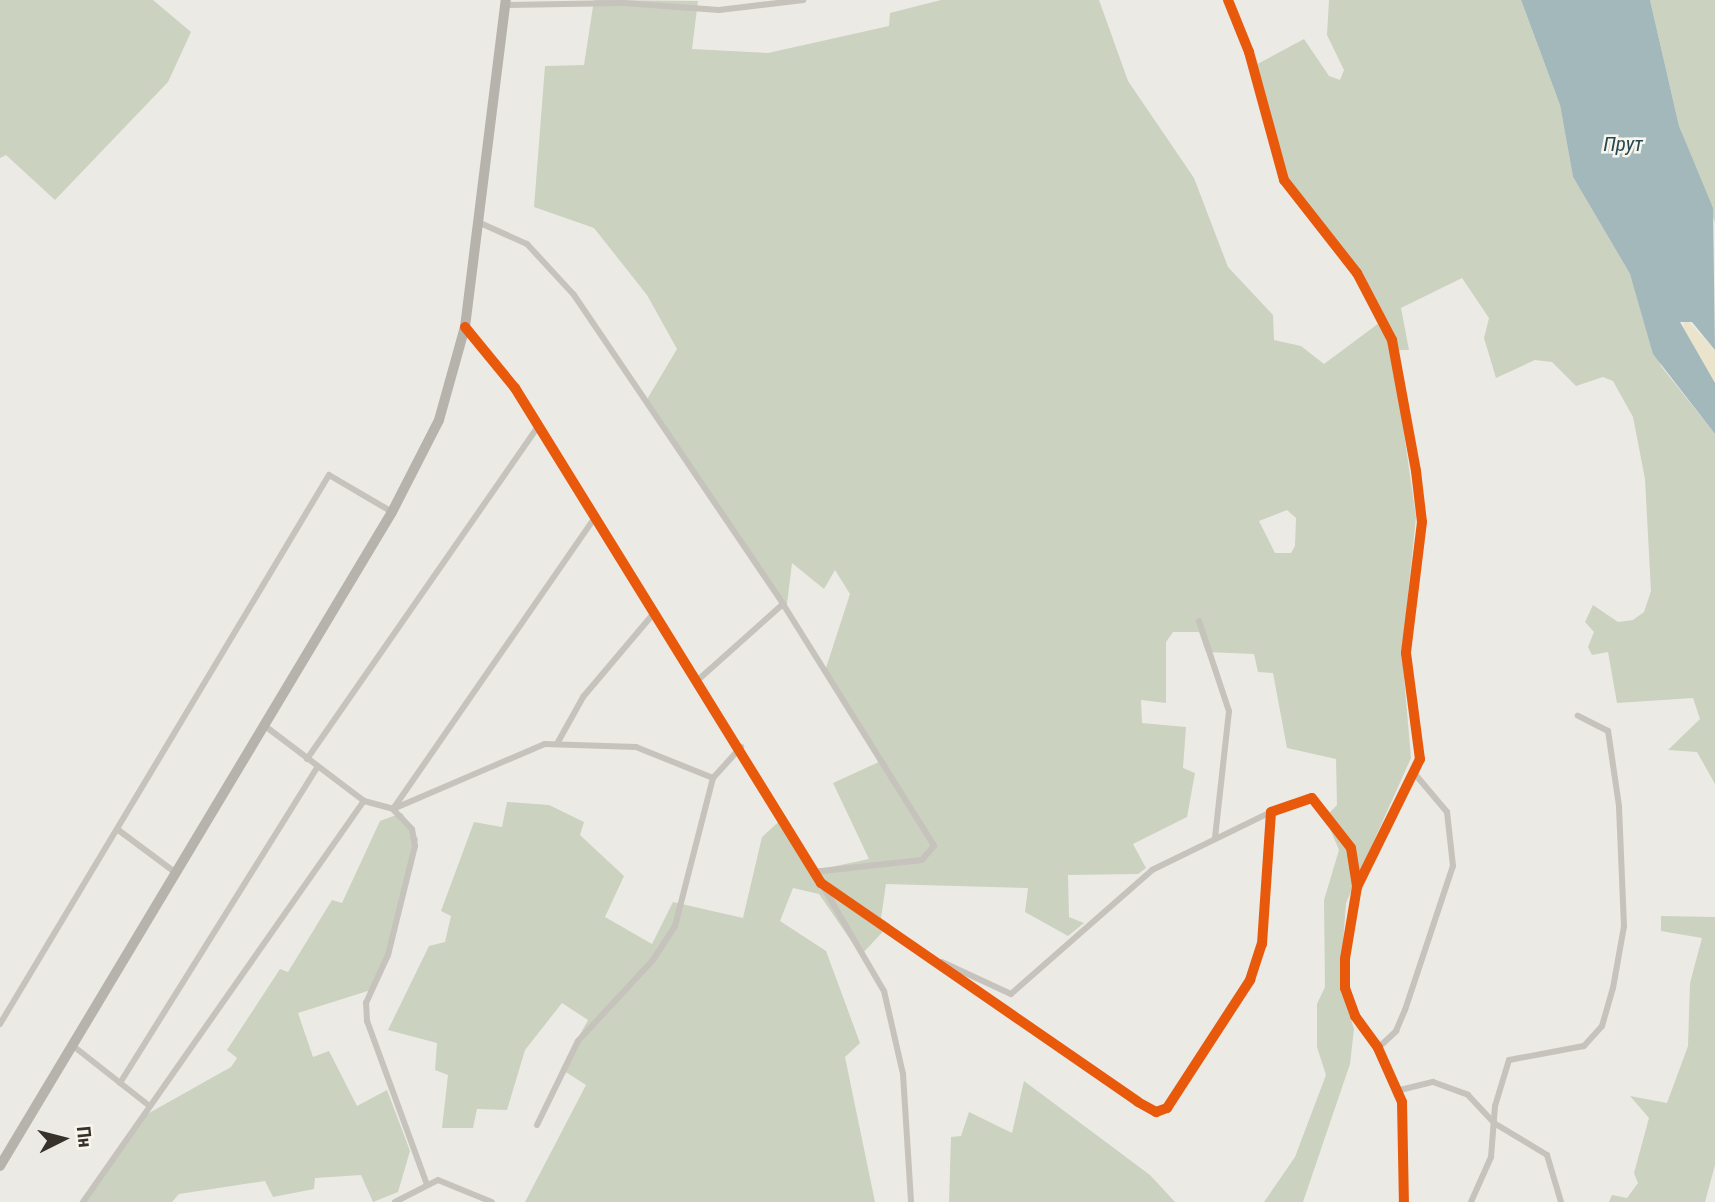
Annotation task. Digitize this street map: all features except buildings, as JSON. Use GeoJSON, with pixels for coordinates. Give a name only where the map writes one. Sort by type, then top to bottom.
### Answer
{"type":"FeatureCollection","features":[{"type":"Feature","properties":{"kind":"main road"},"geometry":{"type":"LineString","coordinates":[[0,1166],[392,512],[439,420],[465,327],[505,3]]}},
{"type":"Feature","properties":{"kind":"street"},"geometry":{"type":"LineString","coordinates":[[505,3],[584,2],[719,10],[803,0]]}},
{"type":"Feature","properties":{"kind":"street"},"geometry":{"type":"LineString","coordinates":[[1228,0],[1284,180],[1357,273],[1392,340],[1422,522],[1406,653],[1418,728],[1414,773],[1357,887]]}},
{"type":"Feature","properties":{"kind":"street"},"geometry":{"type":"LineString","coordinates":[[478,222],[527,244],[574,295],[783,604],[934,846],[922,860],[813,872]]}},
{"type":"Feature","properties":{"kind":"street"},"geometry":{"type":"LineString","coordinates":[[465,327],[515,388],[537,428],[699,679],[884,991],[903,1074],[911,1202]]}},
{"type":"Feature","properties":{"kind":"street"},"geometry":{"type":"LineString","coordinates":[[307,759],[537,428]]}},
{"type":"Feature","properties":{"kind":"street"},"geometry":{"type":"LineString","coordinates":[[0,1024],[328,475],[392,512]]}},
{"type":"Feature","properties":{"kind":"street"},"geometry":{"type":"LineString","coordinates":[[394,809],[595,517]]}},
{"type":"Feature","properties":{"kind":"street"},"geometry":{"type":"LineString","coordinates":[[699,679],[783,604]]}},
{"type":"Feature","properties":{"kind":"street"},"geometry":{"type":"LineString","coordinates":[[558,743],[583,697],[654,613]]}},
{"type":"Feature","properties":{"kind":"street"},"geometry":{"type":"LineString","coordinates":[[1199,621],[1230,723],[1216,837]]}},
{"type":"Feature","properties":{"kind":"street"},"geometry":{"type":"LineString","coordinates":[[1471,1202],[1491,1157],[1493,1123],[1509,1060],[1571,1050],[1594,1038],[1608,1007],[1623,938],[1621,828],[1608,731],[1578,716]]}},
{"type":"Feature","properties":{"kind":"street"},"geometry":{"type":"LineString","coordinates":[[265,726],[364,801],[394,809],[412,829],[415,846],[387,955],[366,1003],[367,1021],[426,1182]]}},
{"type":"Feature","properties":{"kind":"street"},"geometry":{"type":"LineString","coordinates":[[394,809],[558,743],[644,748],[713,778]]}},
{"type":"Feature","properties":{"kind":"street"},"geometry":{"type":"LineString","coordinates":[[537,1125],[578,1041],[653,960],[675,926],[713,778],[741,747]]}},
{"type":"Feature","properties":{"kind":"street"},"geometry":{"type":"LineString","coordinates":[[120,1083],[317,768]]}},
{"type":"Feature","properties":{"kind":"street"},"geometry":{"type":"LineString","coordinates":[[1378,1048],[1390,1040],[1405,1010],[1453,866],[1447,812],[1414,773]]}},
{"type":"Feature","properties":{"kind":"street"},"geometry":{"type":"LineString","coordinates":[[936,960],[1011,994],[1152,870],[1271,812],[1312,798],[1351,848],[1357,887],[1345,988],[1378,1048],[1396,1091],[1404,1202]]}},
{"type":"Feature","properties":{"kind":"street"},"geometry":{"type":"LineString","coordinates":[[83,1202],[147,1104],[299,902],[364,801]]}},
{"type":"Feature","properties":{"kind":"street"},"geometry":{"type":"LineString","coordinates":[[821,883],[936,960],[967,989],[1138,1102],[1163,1111],[1240,999],[1258,959],[1271,812]]}},
{"type":"Feature","properties":{"kind":"street"},"geometry":{"type":"LineString","coordinates":[[117,829],[176,873]]}},
{"type":"Feature","properties":{"kind":"street"},"geometry":{"type":"LineString","coordinates":[[72,1045],[147,1104]]}},
{"type":"Feature","properties":{"kind":"street"},"geometry":{"type":"LineString","coordinates":[[1396,1091],[1445,1083],[1468,1095],[1493,1123],[1546,1155],[1561,1202]]}},
{"type":"Feature","properties":{"kind":"street"},"geometry":{"type":"LineString","coordinates":[[396,1202],[426,1182],[464,1188],[492,1202]]}},
{"type":"Feature","properties":{"kind":"green space"},"geometry":{"type":"Polygon","coordinates":[[[0,0],[153,0],[191,32],[168,82],[55,200],[6,155],[0,158],[0,0]]]}},
{"type":"Feature","properties":{"kind":"green space"},"geometry":{"type":"Polygon","coordinates":[[[594,0],[698,1],[692,49],[768,53],[889,26],[890,13],[941,0],[1099,0],[1128,81],[1194,178],[1228,267],[1273,315],[1274,340],[1301,346],[1324,364],[1379,323],[1353,276],[1285,184],[1250,68],[1304,39],[1329,76],[1340,80],[1344,70],[1327,35],[1329,0],[1521,0],[1560,105],[1573,177],[1630,274],[1661,366],[1715,434],[1715,784],[1697,752],[1668,750],[1700,719],[1693,698],[1617,703],[1608,652],[1592,655],[1588,647],[1594,632],[1585,622],[1593,605],[1618,622],[1633,620],[1644,612],[1651,591],[1645,479],[1633,417],[1613,381],[1603,377],[1576,386],[1552,362],[1535,360],[1496,378],[1484,338],[1489,318],[1462,278],[1401,308],[1409,350],[1392,350],[1416,517],[1402,654],[1411,758],[1346,903],[1340,984],[1354,1029],[1350,1064],[1303,1202],[1264,1202],[1295,1157],[1326,1075],[1317,1047],[1317,1004],[1325,987],[1324,900],[1339,850],[1325,817],[1337,805],[1336,759],[1287,748],[1273,673],[1258,672],[1254,654],[1206,652],[1199,632],[1173,632],[1166,642],[1166,703],[1141,700],[1142,723],[1186,727],[1183,768],[1195,773],[1187,817],[1133,844],[1146,868],[1138,874],[1068,875],[1069,917],[1084,923],[1068,936],[1025,912],[1028,888],[886,884],[881,918],[890,924],[861,955],[819,894],[793,888],[780,921],[826,951],[860,1043],[845,1057],[875,1202],[525,1202],[586,1085],[561,1069],[588,1020],[562,1003],[525,1050],[507,1110],[477,1109],[473,1128],[442,1128],[448,1075],[435,1070],[437,1043],[388,1030],[429,946],[445,942],[451,916],[441,911],[474,822],[502,827],[507,802],[549,805],[584,822],[580,835],[624,876],[605,917],[652,944],[673,902],[743,918],[762,837],[785,816],[817,870],[869,859],[833,783],[881,761],[825,671],[850,594],[835,570],[824,589],[792,563],[786,612],[646,401],[677,349],[647,295],[594,228],[534,207],[545,66],[584,65],[594,0]],[[1287,510],[1259,521],[1275,553],[1291,553],[1295,546],[1296,518],[1287,510]]]}},
{"type":"Feature","properties":{"kind":"green space"},"geometry":{"type":"Polygon","coordinates":[[[1650,0],[1715,0],[1715,223],[1679,126],[1650,0]]]}},
{"type":"Feature","properties":{"kind":"green space"},"geometry":{"type":"Polygon","coordinates":[[[402,813],[418,839],[390,958],[374,989],[298,1013],[313,1057],[329,1051],[357,1106],[387,1090],[410,1151],[398,1192],[373,1202],[361,1175],[315,1178],[314,1189],[273,1197],[265,1181],[179,1194],[172,1202],[85,1202],[142,1117],[231,1067],[237,1058],[227,1050],[280,969],[288,972],[332,900],[342,903],[380,821],[402,813]]]}},
{"type":"Feature","properties":{"kind":"green space"},"geometry":{"type":"Polygon","coordinates":[[[1661,916],[1715,917],[1715,1165],[1705,1202],[1609,1202],[1612,1195],[1627,1198],[1638,1183],[1634,1173],[1649,1118],[1630,1096],[1667,1103],[1688,1046],[1690,983],[1702,938],[1661,931],[1661,916]]]}},
{"type":"Feature","properties":{"kind":"green space"},"geometry":{"type":"Polygon","coordinates":[[[1024,1081],[1150,1175],[1175,1202],[949,1202],[951,1137],[961,1136],[969,1112],[1012,1133],[1024,1081]]]}},
{"type":"Feature","properties":{"kind":"sand"},"geometry":{"type":"Polygon","coordinates":[[[1685,318],[1715,350],[1715,383],[1683,332],[1685,318]]]}},
{"type":"Feature","properties":{"kind":"water","name":"Прут"},"geometry":{"type":"Polygon","coordinates":[[[1521,0],[1650,0],[1679,126],[1713,208],[1715,350],[1692,322],[1680,322],[1715,383],[1715,434],[1653,354],[1630,274],[1573,177],[1560,105],[1521,0]]]}},
{"type":"Feature","properties":{"kind":"cycle path"},"geometry":{"type":"LineString","coordinates":[[1228,0],[1249,52],[1284,180],[1357,273],[1392,340],[1416,471],[1422,522],[1406,653],[1420,759],[1357,887],[1345,959],[1345,988],[1355,1016],[1378,1048],[1402,1102],[1404,1202]]}},
{"type":"Feature","properties":{"kind":"cycle path"},"geometry":{"type":"LineString","coordinates":[[465,327],[515,388],[821,883],[1138,1102],[1156,1112],[1167,1108],[1250,980],[1262,944],[1271,812],[1312,798],[1351,848],[1357,887]]}}]}
